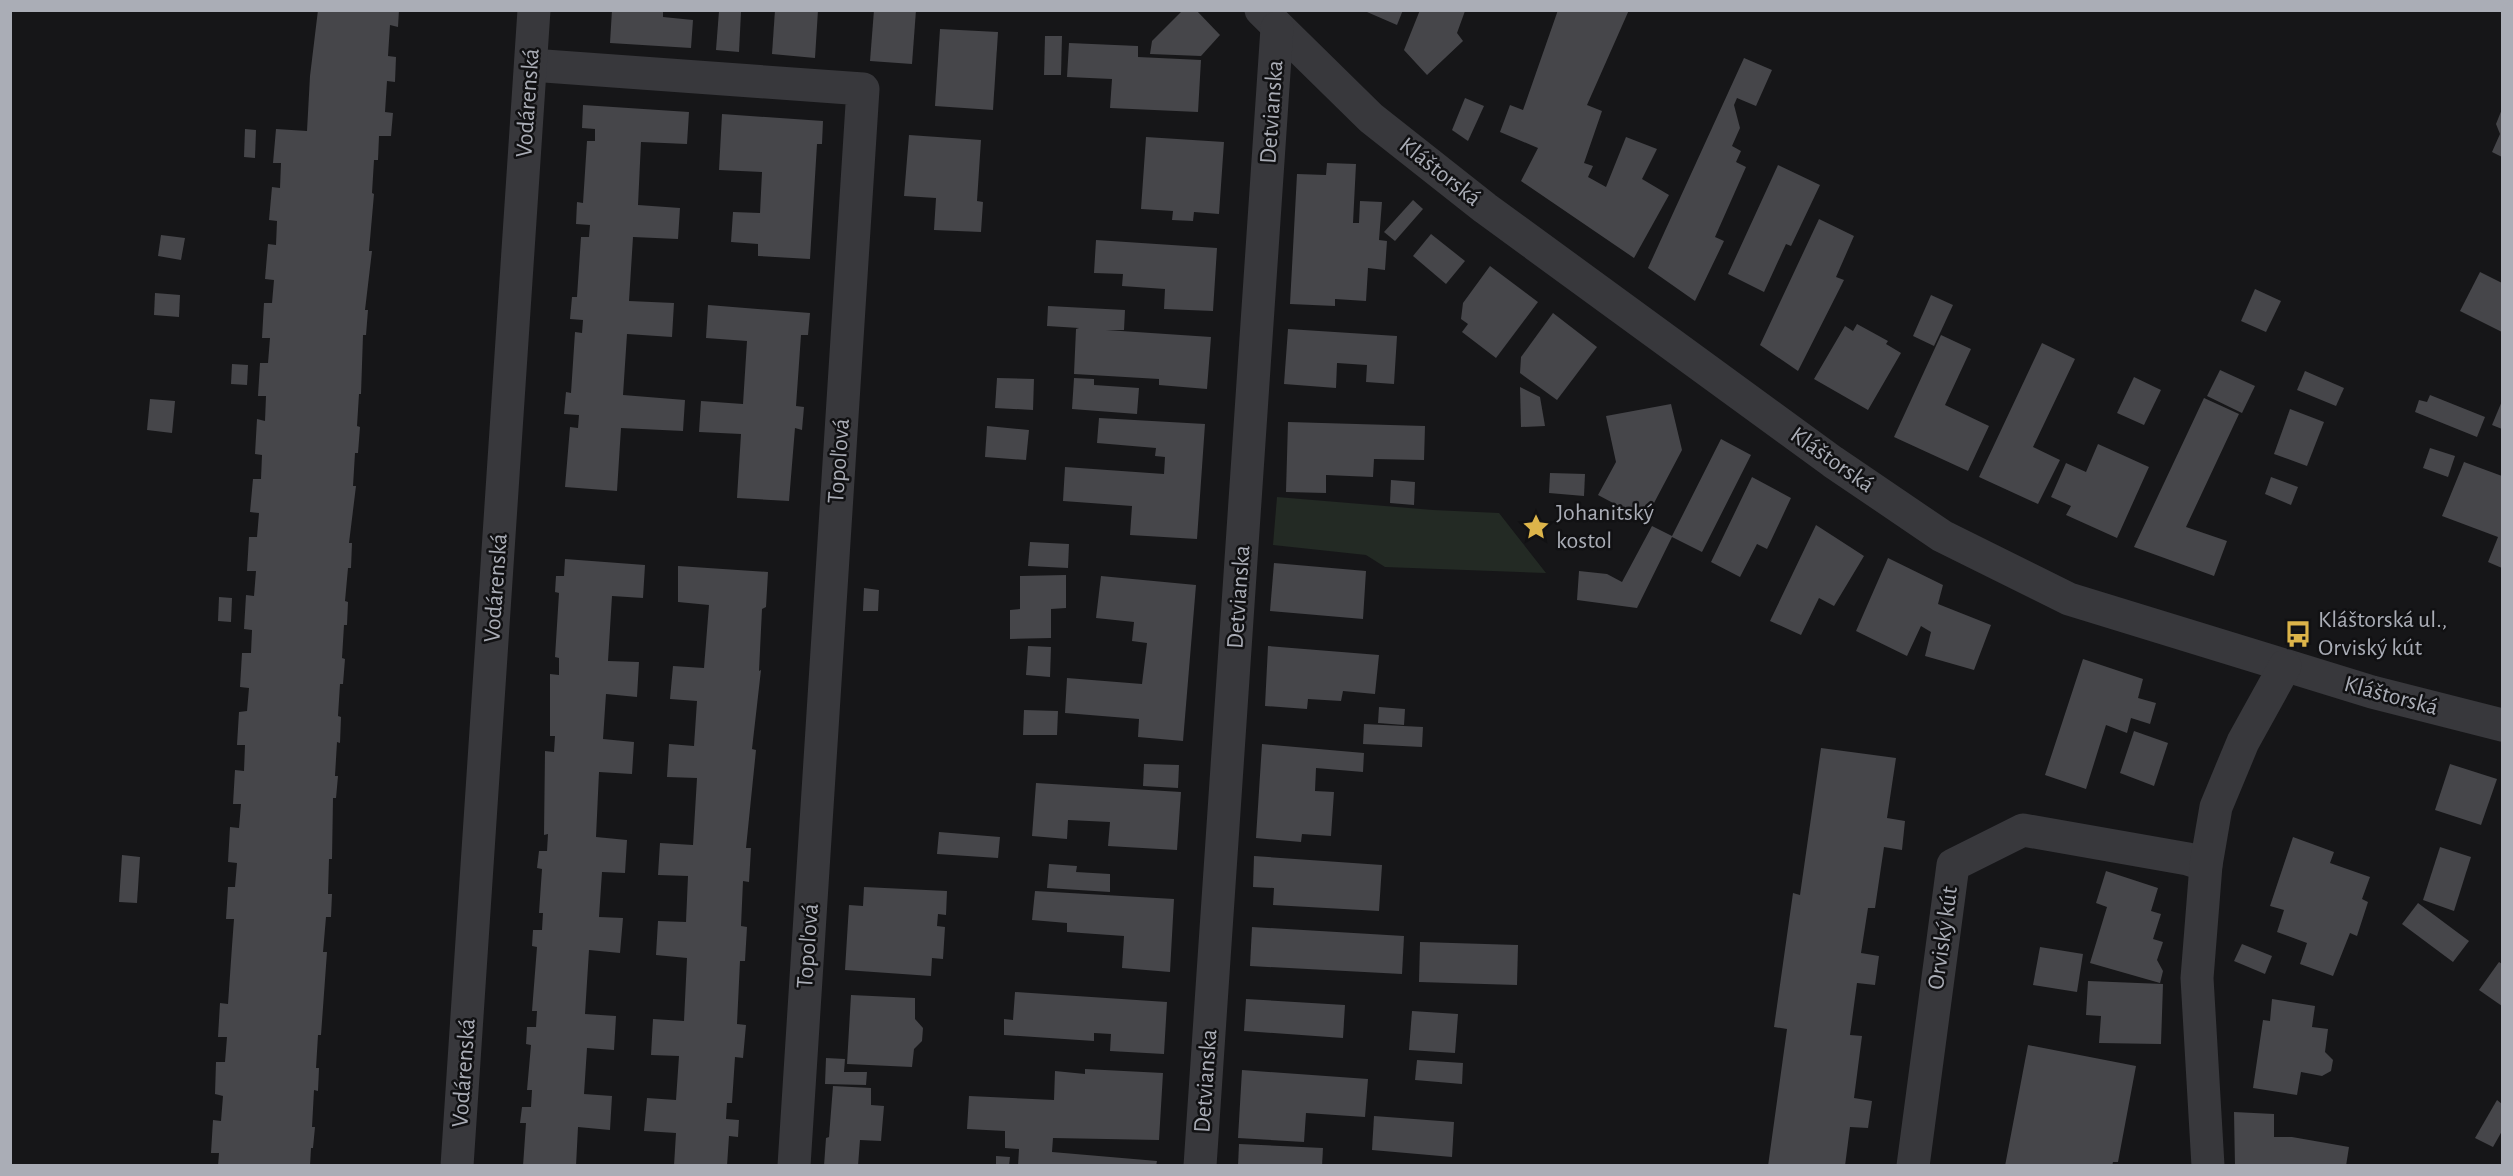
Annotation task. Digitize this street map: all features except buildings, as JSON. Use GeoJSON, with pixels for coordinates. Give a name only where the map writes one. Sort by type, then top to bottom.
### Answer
{"type":"FeatureCollection","features":[{"type":"Feature","properties":{"kind":"street","name":"Vodárenská"},"geometry":{"type":"LineString","coordinates":[[457,1166],[534,10]]}},
{"type":"Feature","properties":{"kind":"street","name":"Kláštorská"},"geometry":{"type":"LineString","coordinates":[[1269,19],[1371,118],[1485,208],[1833,462],[1941,536],[2069,599],[2372,692],[2502,725]]}},
{"type":"Feature","properties":{"kind":"street","name":"Detvianska"},"geometry":{"type":"LineString","coordinates":[[1200,1166],[1269,19]]}},
{"type":"Feature","properties":{"kind":"street","name":"Topoľová"},"geometry":{"type":"LineString","coordinates":[[531,65],[863,89],[794,1166]]}},
{"type":"Feature","properties":{"kind":"street"},"geometry":{"type":"LineString","coordinates":[[2208,1166],[2197,978],[2206,865],[2216,807],[2243,742],[2285,666]]}},
{"type":"Feature","properties":{"kind":"street","name":"Orviský kút"},"geometry":{"type":"LineString","coordinates":[[1913,1166],[1953,866],[2023,830],[2188,859],[2206,865]]}},
{"type":"Feature","properties":{"kind":"shaded area"},"geometry":{"type":"Polygon","coordinates":[[[1277,497],[1499,513],[1546,573],[1385,567],[1366,555],[1273,545],[1277,497]]]}},
{"type":"Feature","properties":{"kind":"place","name":"Johanitský kostol"},"geometry":{"type":"Point","coordinates":[1536,527]}},
{"type":"Feature","properties":{"kind":"place","name":"Kláštorská ul., Orviský kút"},"geometry":{"type":"Point","coordinates":[2298,634]}}]}
